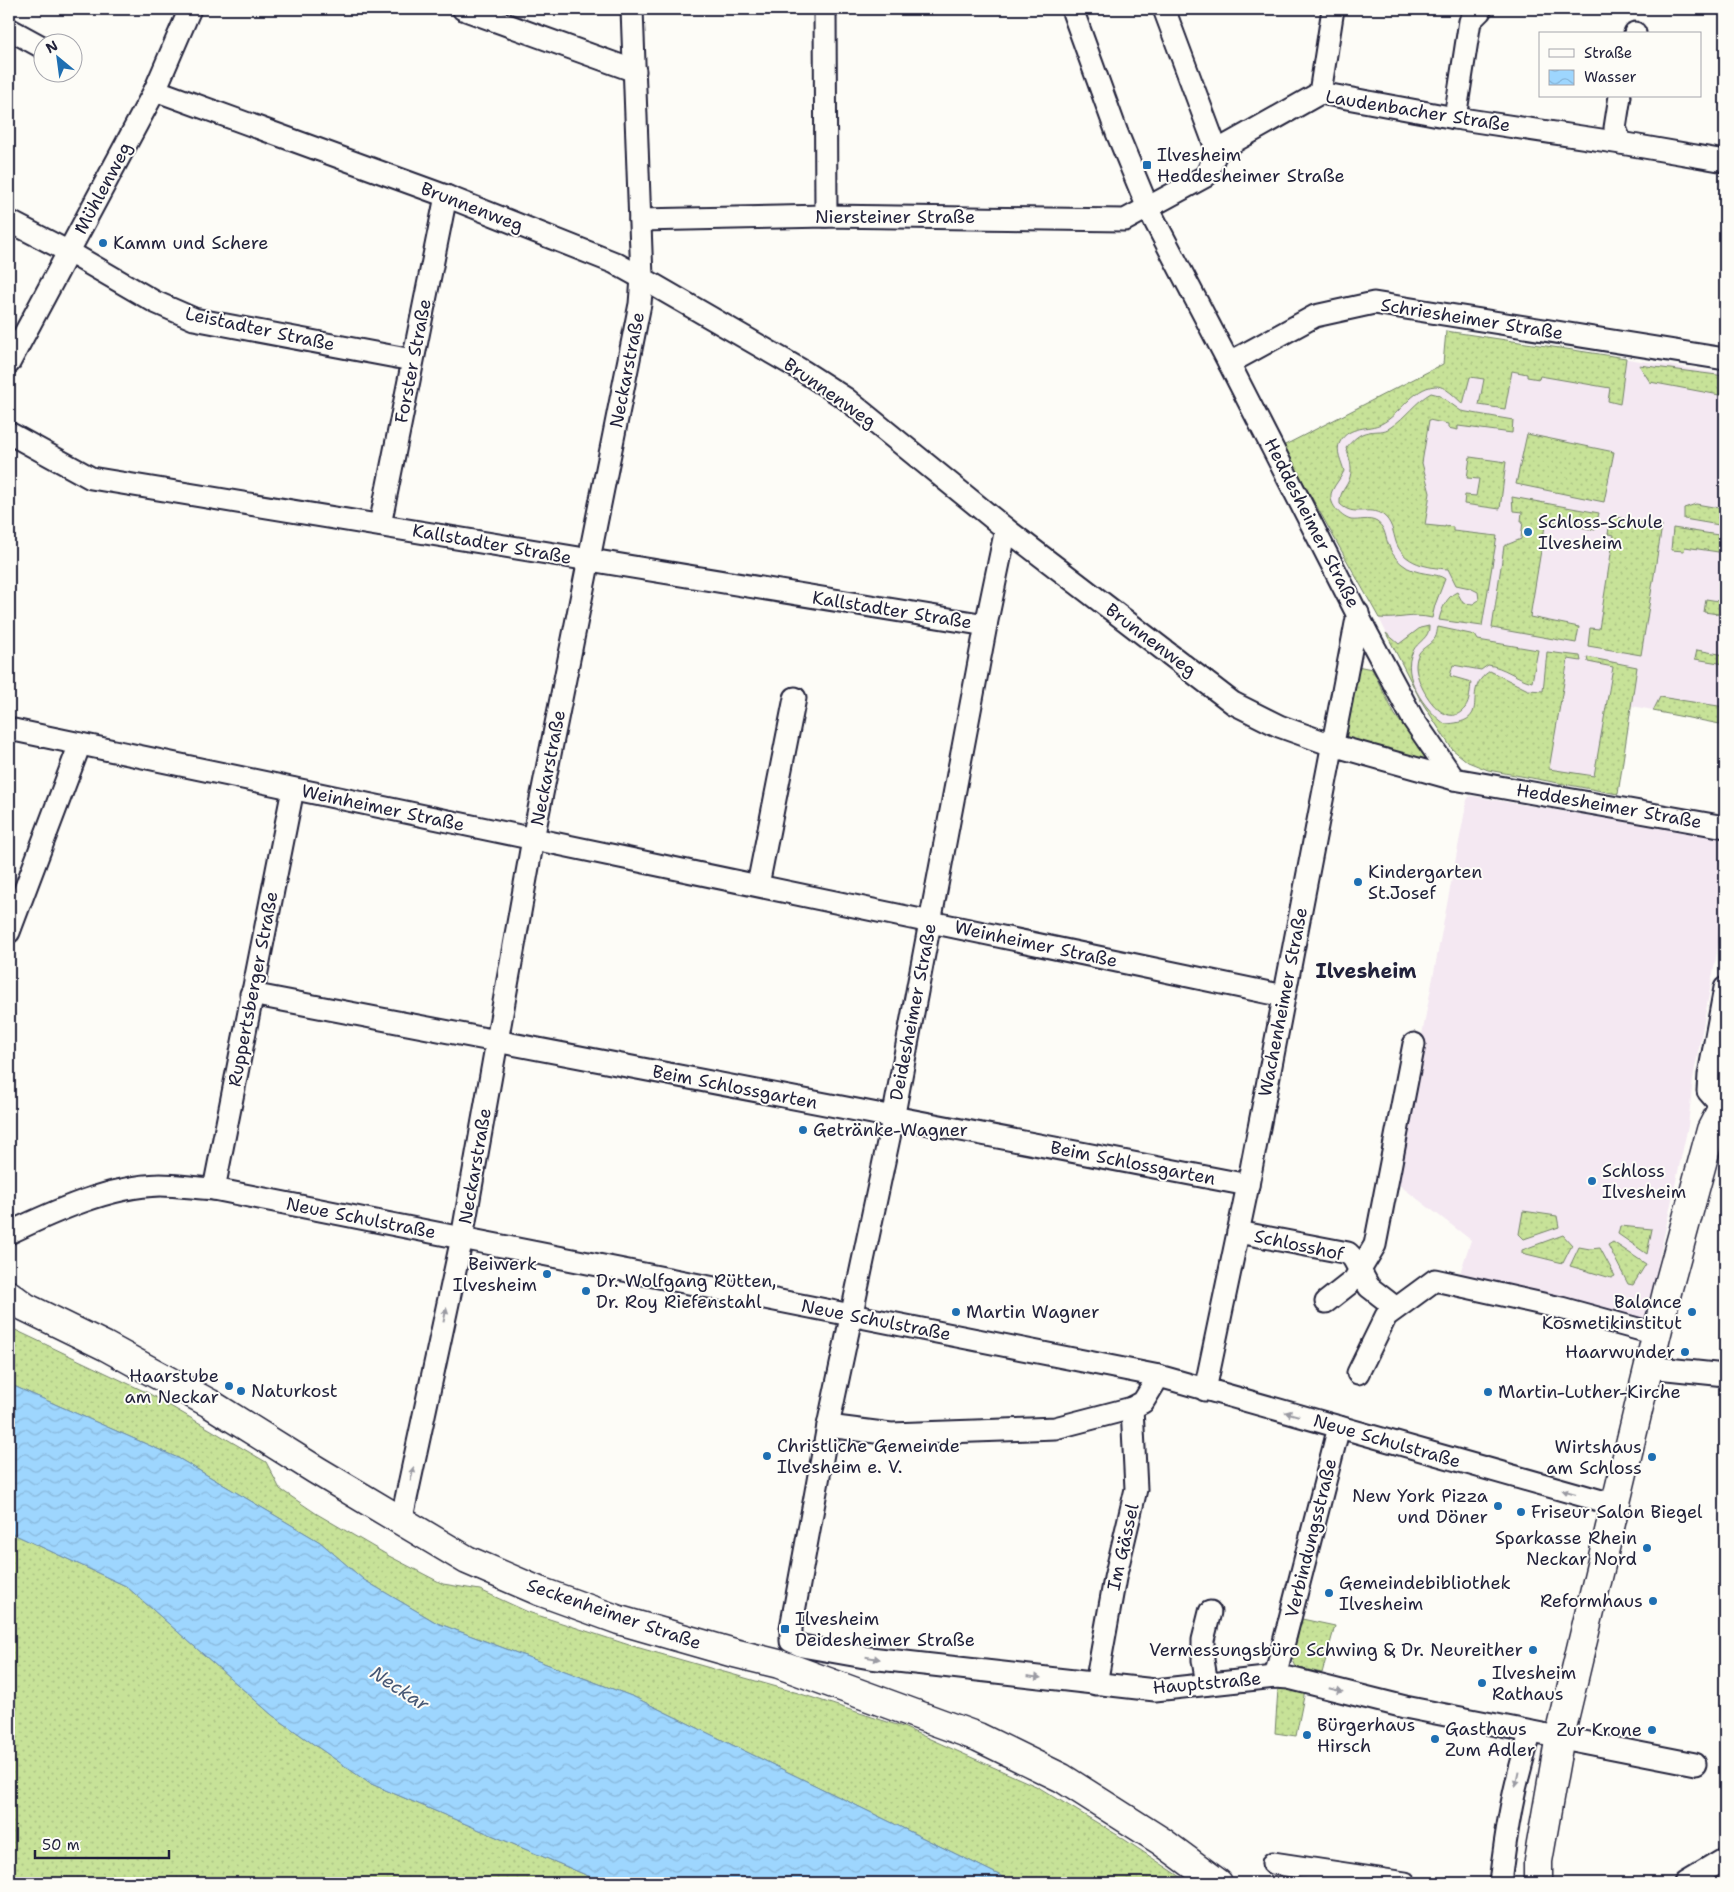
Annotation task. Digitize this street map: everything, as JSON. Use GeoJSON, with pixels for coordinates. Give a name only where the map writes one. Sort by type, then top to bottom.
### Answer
{"type":"FeatureCollection","features":[{"type":"Feature","properties":{"kind":"main road"},"geometry":{"type":"LineString","coordinates":[[1538,1883],[1538,1862],[1560,1736],[1648,1367],[1656,1334],[1721,1118]]}},
{"type":"Feature","properties":{"kind":"main road","name":"Seckenheimer Straße"},"geometry":{"type":"LineString","coordinates":[[14,1302],[105,1346],[209,1402],[401,1522],[468,1560],[539,1592],[634,1625],[779,1664],[978,1737],[1062,1778],[1161,1841],[1218,1883]]}},
{"type":"Feature","properties":{"kind":"street","name":"Mühlenweg"},"geometry":{"type":"LineString","coordinates":[[9,363],[155,90],[190,9]]}},
{"type":"Feature","properties":{"kind":"street"},"geometry":{"type":"LineString","coordinates":[[463,9],[634,70]]}},
{"type":"Feature","properties":{"kind":"street","name":"Neckarstraße"},"geometry":{"type":"LineString","coordinates":[[401,1522],[462,1238],[533,839],[640,304],[642,278],[632,9]]}},
{"type":"Feature","properties":{"kind":"street"},"geometry":{"type":"LineString","coordinates":[[825,9],[826,216]]}},
{"type":"Feature","properties":{"kind":"street","name":"Heddesheimer Straße"},"geometry":{"type":"LineString","coordinates":[[1072,9],[1148,208],[1413,719],[1454,779],[1725,828]]}},
{"type":"Feature","properties":{"kind":"street"},"geometry":{"type":"LineString","coordinates":[[1148,208],[1206,176],[1217,151],[1164,9]]}},
{"type":"Feature","properties":{"kind":"street"},"geometry":{"type":"LineString","coordinates":[[1320,93],[1333,9]]}},
{"type":"Feature","properties":{"kind":"street"},"geometry":{"type":"LineString","coordinates":[[1455,118],[1470,21],[1480,11]]}},
{"type":"Feature","properties":{"kind":"street"},"geometry":{"type":"LineString","coordinates":[[9,29],[32,42]]}},
{"type":"Feature","properties":{"kind":"street","name":"Brunnenweg"},"geometry":{"type":"LineString","coordinates":[[155,90],[446,196],[616,263],[803,371],[845,398],[1006,529],[1233,703],[1278,726],[1332,745],[1454,779]]}},
{"type":"Feature","properties":{"kind":"street","name":"Laudenbacher Straße"},"geometry":{"type":"LineString","coordinates":[[1217,151],[1320,93],[1455,118],[1725,161]]}},
{"type":"Feature","properties":{"kind":"street"},"geometry":{"type":"LineString","coordinates":[[1620,98],[1615,128],[1621,143]]}},
{"type":"Feature","properties":{"kind":"street","name":"Forster Straße"},"geometry":{"type":"LineString","coordinates":[[380,525],[446,196]]}},
{"type":"Feature","properties":{"kind":"street","name":"Niersteiner Straße"},"geometry":{"type":"LineString","coordinates":[[640,220],[826,216],[1125,220],[1148,208]]}},
{"type":"Feature","properties":{"kind":"street","name":"Leistadter Straße"},"geometry":{"type":"LineString","coordinates":[[9,221],[69,252],[155,302],[194,319],[412,360]]}},
{"type":"Feature","properties":{"kind":"street","name":"Schriesheimer Straße"},"geometry":{"type":"LineString","coordinates":[[1229,363],[1315,316],[1374,303],[1725,359]]}},
{"type":"Feature","properties":{"kind":"street","name":"Kallstadter Straße"},"geometry":{"type":"LineString","coordinates":[[9,433],[91,478],[986,625]]}},
{"type":"Feature","properties":{"kind":"street","name":"Deidesheimer Straße"},"geometry":{"type":"LineString","coordinates":[[791,1641],[791,1628],[828,1426],[893,1119],[986,625],[1006,529]]}},
{"type":"Feature","properties":{"kind":"street","name":"Wachenheimer Straße"},"geometry":{"type":"LineString","coordinates":[[1205,1390],[1248,1185],[1358,613]]}},
{"type":"Feature","properties":{"kind":"street"},"geometry":{"type":"LineString","coordinates":[[758,885],[795,698]]}},
{"type":"Feature","properties":{"kind":"street","name":"Weinheimer Straße"},"geometry":{"type":"LineString","coordinates":[[9,729],[1284,996]]}},
{"type":"Feature","properties":{"kind":"street"},"geometry":{"type":"LineString","coordinates":[[9,932],[16,889],[80,744]]}},
{"type":"Feature","properties":{"kind":"street","name":"Ruppertsberger Straße"},"geometry":{"type":"LineString","coordinates":[[214,1189],[293,789]]}},
{"type":"Feature","properties":{"kind":"street"},"geometry":{"type":"LineString","coordinates":[[1721,1118],[1708,1091],[1725,988]]}},
{"type":"Feature","properties":{"kind":"street","name":"Beim Schlossgarten"},"geometry":{"type":"LineString","coordinates":[[252,994],[497,1040],[893,1119],[1248,1185]]}},
{"type":"Feature","properties":{"kind":"street"},"geometry":{"type":"LineString","coordinates":[[1326,1302],[1354,1280],[1375,1244],[1414,1044]]}},
{"type":"Feature","properties":{"kind":"street","name":"Neue Schulstraße"},"geometry":{"type":"LineString","coordinates":[[9,1233],[74,1204],[113,1192],[159,1185],[214,1189],[1159,1376],[1616,1505]]}},
{"type":"Feature","properties":{"kind":"street","name":"Schlosshof"},"geometry":{"type":"LineString","coordinates":[[1238,1232],[1348,1253],[1353,1258],[1368,1287],[1396,1308]]}},
{"type":"Feature","properties":{"kind":"street"},"geometry":{"type":"LineString","coordinates":[[1358,1373],[1386,1316],[1434,1280],[1561,1308],[1656,1334]]}},
{"type":"Feature","properties":{"kind":"street"},"geometry":{"type":"LineString","coordinates":[[1648,1367],[1725,1376]]}},
{"type":"Feature","properties":{"kind":"street"},"geometry":{"type":"LineString","coordinates":[[828,1426],[891,1434],[1055,1428],[1132,1408],[1143,1402],[1159,1376]]}},
{"type":"Feature","properties":{"kind":"street","name":"Im Gässel"},"geometry":{"type":"LineString","coordinates":[[1096,1684],[1115,1578],[1136,1489],[1132,1408]]}},
{"type":"Feature","properties":{"kind":"street","name":"Verbindungsstraße"},"geometry":{"type":"LineString","coordinates":[[1275,1677],[1339,1427]]}},
{"type":"Feature","properties":{"kind":"street"},"geometry":{"type":"LineString","coordinates":[[1206,1684],[1203,1640],[1210,1612]]}},
{"type":"Feature","properties":{"kind":"street","name":"Hauptstraße"},"geometry":{"type":"LineString","coordinates":[[791,1641],[802,1646],[870,1658],[1155,1690],[1275,1677],[1289,1678],[1405,1707],[1695,1764]]}},
{"type":"Feature","properties":{"kind":"street"},"geometry":{"type":"LineString","coordinates":[[1500,1883],[1507,1825],[1520,1764],[1530,1732]]}},
{"type":"Feature","properties":{"kind":"street"},"geometry":{"type":"LineString","coordinates":[[1685,1883],[1725,1859]]}},
{"type":"Feature","properties":{"kind":"street"},"geometry":{"type":"LineString","coordinates":[[1273,1863],[1405,1883]]}},
{"type":"Feature","properties":{"kind":"shaded area","name":"Schloss-Schule Ilvesheim"},"geometry":{"type":"Polygon","coordinates":[[[1446,331],[1725,374],[1725,724],[1632,706],[1618,794],[1468,762],[1452,749],[1422,705],[1379,618],[1283,446],[1443,364],[1446,331]]]}},
{"type":"Feature","properties":{"kind":"shaded area"},"geometry":{"type":"Polygon","coordinates":[[[1472,796],[1725,839],[1725,910],[1693,1079],[1688,1126],[1645,1323],[1460,1273],[1471,1240],[1394,1181],[1467,800],[1472,796]]]}},
{"type":"Feature","properties":{"kind":"green space"},"geometry":{"type":"Polygon","coordinates":[[[1446,331],[1626,358],[1620,404],[1608,401],[1610,388],[1540,376],[1539,379],[1527,377],[1527,374],[1512,371],[1505,409],[1479,405],[1484,379],[1470,377],[1463,404],[1450,392],[1439,386],[1427,388],[1413,397],[1388,420],[1376,426],[1354,430],[1344,437],[1338,449],[1344,471],[1333,488],[1331,495],[1335,509],[1351,520],[1367,519],[1377,522],[1384,530],[1391,551],[1402,564],[1408,568],[1437,575],[1445,579],[1432,618],[1418,616],[1379,618],[1283,446],[1443,364],[1446,331]]]}},
{"type":"Feature","properties":{"kind":"green space"},"geometry":{"type":"Polygon","coordinates":[[[1639,365],[1725,376],[1725,396],[1650,382],[1639,365]]]}},
{"type":"Feature","properties":{"kind":"green space"},"geometry":{"type":"Polygon","coordinates":[[[1431,393],[1439,395],[1461,411],[1513,420],[1512,433],[1458,426],[1458,430],[1448,428],[1448,424],[1429,420],[1422,463],[1430,493],[1425,525],[1453,527],[1453,531],[1497,536],[1482,626],[1439,620],[1445,604],[1453,594],[1457,592],[1463,603],[1473,604],[1479,600],[1478,592],[1456,585],[1448,569],[1425,566],[1404,555],[1399,549],[1390,524],[1383,515],[1372,511],[1351,510],[1340,504],[1342,493],[1351,473],[1346,448],[1362,434],[1388,429],[1431,393]]]}},
{"type":"Feature","properties":{"kind":"green space"},"geometry":{"type":"Polygon","coordinates":[[[1527,434],[1614,452],[1604,502],[1516,484],[1527,434]]]}},
{"type":"Feature","properties":{"kind":"green space"},"geometry":{"type":"Polygon","coordinates":[[[1470,457],[1506,462],[1500,509],[1464,504],[1465,495],[1476,496],[1479,479],[1467,478],[1470,457]]]}},
{"type":"Feature","properties":{"kind":"green space"},"geometry":{"type":"Polygon","coordinates":[[[1512,497],[1599,513],[1595,530],[1546,520],[1530,617],[1579,627],[1576,643],[1492,628],[1504,546],[1521,539],[1522,512],[1513,511],[1512,497]]]}},
{"type":"Feature","properties":{"kind":"green space"},"geometry":{"type":"Polygon","coordinates":[[[1696,504],[1725,509],[1725,526],[1684,519],[1684,508],[1696,504]]]}},
{"type":"Feature","properties":{"kind":"green space"},"geometry":{"type":"Polygon","coordinates":[[[1611,516],[1662,526],[1641,655],[1588,646],[1590,628],[1599,629],[1614,535],[1608,534],[1611,516]]]}},
{"type":"Feature","properties":{"kind":"green space"},"geometry":{"type":"Polygon","coordinates":[[[1673,528],[1725,536],[1725,553],[1685,547],[1684,551],[1671,550],[1673,528]]]}},
{"type":"Feature","properties":{"kind":"green space"},"geometry":{"type":"Polygon","coordinates":[[[1706,599],[1725,602],[1725,615],[1704,612],[1706,599]]]}},
{"type":"Feature","properties":{"kind":"green space"},"geometry":{"type":"Polygon","coordinates":[[[1429,626],[1427,634],[1413,651],[1410,671],[1417,692],[1437,718],[1445,724],[1468,719],[1474,708],[1477,686],[1490,671],[1528,690],[1543,691],[1547,652],[1580,656],[1581,661],[1568,659],[1549,769],[1594,776],[1613,667],[1588,662],[1587,657],[1637,667],[1618,794],[1488,770],[1468,762],[1452,749],[1420,699],[1386,633],[1399,644],[1420,628],[1429,626]]]}},
{"type":"Feature","properties":{"kind":"green space"},"geometry":{"type":"Polygon","coordinates":[[[1438,627],[1475,635],[1478,640],[1538,650],[1532,682],[1494,666],[1488,665],[1481,670],[1453,665],[1450,676],[1471,682],[1470,696],[1465,708],[1457,714],[1448,715],[1440,711],[1432,703],[1420,683],[1416,665],[1420,651],[1435,638],[1438,627]]]}},
{"type":"Feature","properties":{"kind":"green space"},"geometry":{"type":"Polygon","coordinates":[[[1697,650],[1725,655],[1725,664],[1695,659],[1697,650]]]}},
{"type":"Feature","properties":{"kind":"green space"},"geometry":{"type":"Polygon","coordinates":[[[1357,666],[1372,669],[1395,715],[1426,756],[1424,763],[1345,738],[1343,727],[1357,666]]]}},
{"type":"Feature","properties":{"kind":"green space"},"geometry":{"type":"Polygon","coordinates":[[[1660,697],[1725,707],[1725,725],[1653,711],[1660,697]]]}},
{"type":"Feature","properties":{"kind":"green space"},"geometry":{"type":"Polygon","coordinates":[[[1523,1211],[1557,1216],[1559,1227],[1524,1239],[1519,1234],[1523,1211]]]}},
{"type":"Feature","properties":{"kind":"green space"},"geometry":{"type":"Polygon","coordinates":[[[1620,1226],[1652,1229],[1647,1254],[1618,1234],[1620,1226]]]}},
{"type":"Feature","properties":{"kind":"green space"},"geometry":{"type":"Polygon","coordinates":[[[1563,1235],[1572,1245],[1563,1263],[1522,1253],[1522,1250],[1563,1235]]]}},
{"type":"Feature","properties":{"kind":"green space"},"geometry":{"type":"Polygon","coordinates":[[[1613,1242],[1646,1264],[1633,1285],[1628,1284],[1608,1245],[1613,1242]]]}},
{"type":"Feature","properties":{"kind":"green space"},"geometry":{"type":"Polygon","coordinates":[[[1579,1247],[1600,1248],[1615,1276],[1611,1278],[1570,1266],[1579,1247]]]}},
{"type":"Feature","properties":{"kind":"green space"},"geometry":{"type":"Polygon","coordinates":[[[9,1327],[148,1393],[266,1462],[280,1489],[317,1514],[389,1556],[443,1584],[480,1590],[528,1612],[629,1645],[798,1693],[903,1727],[1038,1787],[1119,1836],[1190,1883],[1010,1883],[1001,1876],[634,1697],[437,1623],[364,1580],[320,1542],[178,1458],[9,1384],[9,1327]]]}},
{"type":"Feature","properties":{"kind":"green space"},"geometry":{"type":"Polygon","coordinates":[[[9,1532],[126,1586],[272,1715],[369,1783],[605,1883],[9,1883],[9,1532]]]}},
{"type":"Feature","properties":{"kind":"green space"},"geometry":{"type":"Polygon","coordinates":[[[1302,1619],[1335,1626],[1322,1673],[1296,1667],[1292,1658],[1302,1619]]]}},
{"type":"Feature","properties":{"kind":"green space"},"geometry":{"type":"Polygon","coordinates":[[[1278,1689],[1305,1691],[1296,1736],[1275,1733],[1278,1689]]]}},
{"type":"Feature","properties":{"kind":"water","name":"Neckar"},"geometry":{"type":"Polygon","coordinates":[[[9,1384],[178,1458],[320,1542],[364,1580],[437,1623],[634,1697],[1001,1876],[1010,1883],[605,1883],[369,1783],[272,1715],[126,1586],[9,1532],[9,1384]]]}},
{"type":"Feature","properties":{"kind":"place","name":"Ilvesheim Heddesheimer Straße"},"geometry":{"type":"Point","coordinates":[1147,165]}},
{"type":"Feature","properties":{"kind":"place","name":"Kamm und Schere"},"geometry":{"type":"Point","coordinates":[103,243]}},
{"type":"Feature","properties":{"kind":"place","name":"Schloss-Schule Ilvesheim"},"geometry":{"type":"Point","coordinates":[1528,532]}},
{"type":"Feature","properties":{"kind":"place","name":"Kindergarten St.Josef"},"geometry":{"type":"Point","coordinates":[1358,882]}},
{"type":"Feature","properties":{"kind":"place","name":"Getränke-Wagner"},"geometry":{"type":"Point","coordinates":[803,1130]}},
{"type":"Feature","properties":{"kind":"place","name":"Schloss Ilvesheim"},"geometry":{"type":"Point","coordinates":[1592,1181]}},
{"type":"Feature","properties":{"kind":"place","name":"Beiwerk Ilvesheim"},"geometry":{"type":"Point","coordinates":[547,1274]}},
{"type":"Feature","properties":{"kind":"place","name":"Dr. Wolfgang Rütten, Dr. Roy Riefenstahl"},"geometry":{"type":"Point","coordinates":[586,1291]}},
{"type":"Feature","properties":{"kind":"place","name":"Martin Wagner"},"geometry":{"type":"Point","coordinates":[956,1312]}},
{"type":"Feature","properties":{"kind":"place","name":"Balance Kosmetikinstitut"},"geometry":{"type":"Point","coordinates":[1692,1312]}},
{"type":"Feature","properties":{"kind":"place","name":"Haarwunder"},"geometry":{"type":"Point","coordinates":[1685,1352]}},
{"type":"Feature","properties":{"kind":"place","name":"Haarstube am Neckar"},"geometry":{"type":"Point","coordinates":[229,1386]}},
{"type":"Feature","properties":{"kind":"place","name":"Naturkost"},"geometry":{"type":"Point","coordinates":[241,1391]}},
{"type":"Feature","properties":{"kind":"place","name":"Martin-Luther-Kirche"},"geometry":{"type":"Point","coordinates":[1488,1392]}},
{"type":"Feature","properties":{"kind":"place","name":"Christliche Gemeinde Ilvesheim e. V."},"geometry":{"type":"Point","coordinates":[767,1456]}},
{"type":"Feature","properties":{"kind":"place","name":"Wirtshaus am Schloss"},"geometry":{"type":"Point","coordinates":[1652,1457]}},
{"type":"Feature","properties":{"kind":"place","name":"New York Pizza und Döner"},"geometry":{"type":"Point","coordinates":[1498,1506]}},
{"type":"Feature","properties":{"kind":"place","name":"Friseur Salon Biegel"},"geometry":{"type":"Point","coordinates":[1521,1512]}},
{"type":"Feature","properties":{"kind":"place","name":"Sparkasse Rhein Neckar Nord"},"geometry":{"type":"Point","coordinates":[1647,1548]}},
{"type":"Feature","properties":{"kind":"place","name":"Gemeindebibliothek Ilvesheim"},"geometry":{"type":"Point","coordinates":[1329,1593]}},
{"type":"Feature","properties":{"kind":"place","name":"Reformhaus"},"geometry":{"type":"Point","coordinates":[1653,1601]}},
{"type":"Feature","properties":{"kind":"place","name":"Ilvesheim Deidesheimer Straße"},"geometry":{"type":"Point","coordinates":[785,1629]}},
{"type":"Feature","properties":{"kind":"place","name":"Vermessungsbüro Schwing & Dr. Neureither"},"geometry":{"type":"Point","coordinates":[1533,1650]}},
{"type":"Feature","properties":{"kind":"place","name":"Ilvesheim Rathaus"},"geometry":{"type":"Point","coordinates":[1482,1683]}},
{"type":"Feature","properties":{"kind":"place","name":"Zur Krone"},"geometry":{"type":"Point","coordinates":[1652,1730]}},
{"type":"Feature","properties":{"kind":"place","name":"Bürgerhaus Hirsch"},"geometry":{"type":"Point","coordinates":[1307,1735]}},
{"type":"Feature","properties":{"kind":"place","name":"Gasthaus Zum Adler"},"geometry":{"type":"Point","coordinates":[1435,1739]}},
{"type":"Feature","properties":{"kind":"district","name":"Ilvesheim"},"geometry":{"type":"Point","coordinates":[1366,971]}}]}
